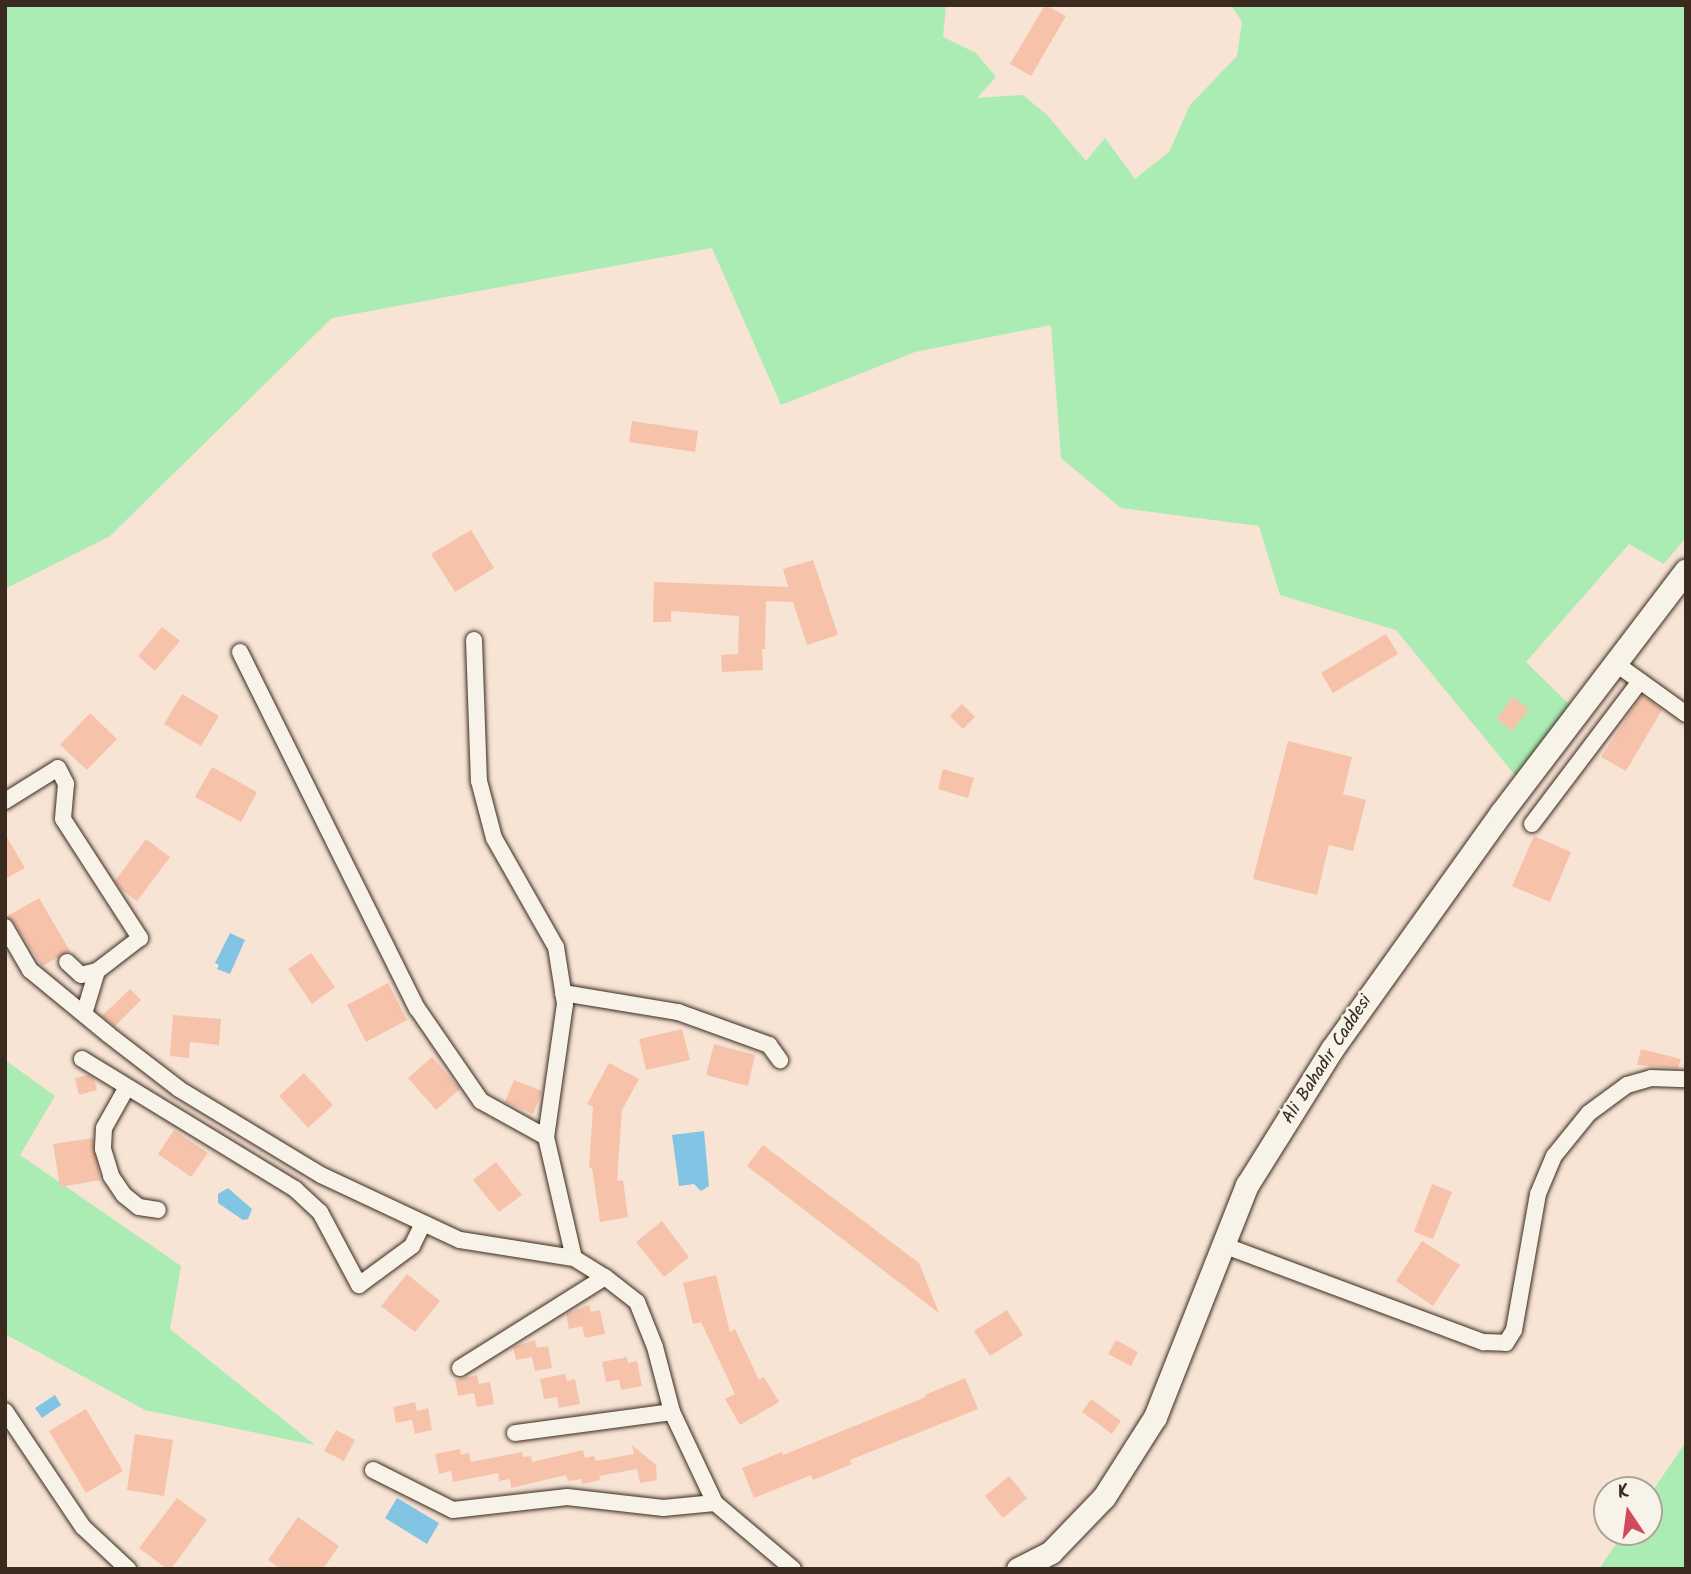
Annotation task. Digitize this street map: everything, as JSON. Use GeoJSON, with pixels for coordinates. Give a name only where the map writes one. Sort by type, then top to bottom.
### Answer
{"type":"FeatureCollection","features":[{"type":"Feature","properties":{"kind":"main road","name":"Ali Bahadır Caddesi"},"geometry":{"type":"LineString","coordinates":[[1018,1569],[1051,1552],[1104,1497],[1155,1417],[1247,1185],[1332,1049],[1501,813],[1686,570]]}},
{"type":"Feature","properties":{"kind":"street"},"geometry":{"type":"LineString","coordinates":[[474,640],[479,781],[494,838],[556,947],[565,1004],[546,1137],[574,1258]]}},
{"type":"Feature","properties":{"kind":"street"},"geometry":{"type":"LineString","coordinates":[[240,652],[417,1008],[481,1101],[546,1137]]}},
{"type":"Feature","properties":{"kind":"street"},"geometry":{"type":"LineString","coordinates":[[1615,663],[1686,714]]}},
{"type":"Feature","properties":{"kind":"street"},"geometry":{"type":"LineString","coordinates":[[1532,824],[1640,681]]}},
{"type":"Feature","properties":{"kind":"street"},"geometry":{"type":"LineString","coordinates":[[5,801],[58,768],[66,784],[63,819],[140,938],[97,971],[81,975],[67,962]]}},
{"type":"Feature","properties":{"kind":"street"},"geometry":{"type":"LineString","coordinates":[[5,928],[30,971],[179,1089],[321,1175],[460,1240],[574,1258],[605,1277],[637,1302],[655,1347],[672,1412],[715,1503],[793,1569]]}},
{"type":"Feature","properties":{"kind":"street"},"geometry":{"type":"LineString","coordinates":[[84,1014],[97,971]]}},
{"type":"Feature","properties":{"kind":"street"},"geometry":{"type":"LineString","coordinates":[[563,993],[678,1012],[769,1045],[780,1060]]}},
{"type":"Feature","properties":{"kind":"street"},"geometry":{"type":"LineString","coordinates":[[82,1059],[295,1189],[320,1212],[359,1285],[412,1246],[423,1223]]}},
{"type":"Feature","properties":{"kind":"street"},"geometry":{"type":"LineString","coordinates":[[1223,1245],[1482,1342],[1506,1343],[1514,1330],[1538,1194],[1554,1156],[1588,1114],[1628,1084],[1651,1078],[1686,1079]]}},
{"type":"Feature","properties":{"kind":"street"},"geometry":{"type":"LineString","coordinates":[[127,1087],[104,1128],[103,1149],[111,1176],[124,1195],[139,1207],[158,1210]]}},
{"type":"Feature","properties":{"kind":"street"},"geometry":{"type":"LineString","coordinates":[[460,1368],[605,1277]]}},
{"type":"Feature","properties":{"kind":"street"},"geometry":{"type":"LineString","coordinates":[[5,1411],[83,1527],[128,1569]]}},
{"type":"Feature","properties":{"kind":"street"},"geometry":{"type":"LineString","coordinates":[[515,1433],[672,1412]]}},
{"type":"Feature","properties":{"kind":"street"},"geometry":{"type":"LineString","coordinates":[[373,1470],[453,1510],[567,1497],[663,1508],[715,1503]]}},
{"type":"Feature","properties":{"kind":"green space"},"geometry":{"type":"Polygon","coordinates":[[[5,5],[946,5],[943,37],[976,53],[996,77],[977,98],[1023,95],[1047,115],[1086,161],[1105,138],[1135,179],[1169,152],[1190,105],[1237,56],[1242,22],[1231,5],[1686,5],[1686,537],[1664,564],[1629,544],[1526,662],[1578,713],[1519,780],[1396,630],[1280,595],[1259,526],[1121,508],[1061,458],[1051,325],[915,352],[781,405],[712,248],[332,318],[110,536],[5,589],[5,5]]]}},
{"type":"Feature","properties":{"kind":"green space"},"geometry":{"type":"Polygon","coordinates":[[[5,1060],[55,1096],[20,1155],[181,1266],[170,1329],[315,1445],[145,1410],[5,1334],[5,1060]]]}},
{"type":"Feature","properties":{"kind":"green space"},"geometry":{"type":"Polygon","coordinates":[[[1686,1442],[1686,1569],[1599,1569],[1615,1546],[1663,1546],[1663,1476],[1686,1442]]]}},
{"type":"Feature","properties":{"kind":"water"},"geometry":{"type":"Polygon","coordinates":[[[230,933],[245,940],[230,974],[217,969],[219,965],[215,963],[230,933]]]}},
{"type":"Feature","properties":{"kind":"water"},"geometry":{"type":"Polygon","coordinates":[[[704,1131],[709,1186],[701,1191],[694,1184],[679,1186],[672,1135],[704,1131]]]}},
{"type":"Feature","properties":{"kind":"water"},"geometry":{"type":"Polygon","coordinates":[[[228,1188],[252,1209],[248,1219],[243,1220],[218,1203],[218,1194],[228,1188]]]}},
{"type":"Feature","properties":{"kind":"water"},"geometry":{"type":"Polygon","coordinates":[[[55,1395],[61,1405],[42,1418],[35,1408],[55,1395]]]}},
{"type":"Feature","properties":{"kind":"water"},"geometry":{"type":"Polygon","coordinates":[[[397,1498],[439,1523],[427,1544],[385,1518],[397,1498]]]}},
{"type":"Feature","properties":{"kind":"building"},"geometry":{"type":"Polygon","coordinates":[[[1045,5],[1066,16],[1031,76],[1010,64],[1045,5]]]}},
{"type":"Feature","properties":{"kind":"building"},"geometry":{"type":"Polygon","coordinates":[[[632,421],[698,431],[695,452],[629,442],[632,421]]]}},
{"type":"Feature","properties":{"kind":"building"},"geometry":{"type":"Polygon","coordinates":[[[471,530],[494,568],[455,592],[431,554],[471,530]]]}},
{"type":"Feature","properties":{"kind":"building"},"geometry":{"type":"Polygon","coordinates":[[[813,560],[838,635],[807,645],[793,602],[766,601],[763,670],[722,672],[721,655],[738,654],[739,616],[671,611],[671,622],[653,622],[654,582],[788,587],[783,569],[813,560]]]}},
{"type":"Feature","properties":{"kind":"building"},"geometry":{"type":"Polygon","coordinates":[[[162,627],[180,641],[155,671],[138,656],[162,627]]]}},
{"type":"Feature","properties":{"kind":"building"},"geometry":{"type":"Polygon","coordinates":[[[1386,634],[1398,654],[1333,693],[1321,673],[1386,634]]]}},
{"type":"Feature","properties":{"kind":"building"},"geometry":{"type":"Polygon","coordinates":[[[182,694],[219,716],[201,746],[164,724],[182,694]]]}},
{"type":"Feature","properties":{"kind":"building"},"geometry":{"type":"Polygon","coordinates":[[[1642,695],[1662,710],[1626,771],[1601,757],[1642,695]]]}},
{"type":"Feature","properties":{"kind":"building"},"geometry":{"type":"Polygon","coordinates":[[[1513,697],[1529,709],[1512,731],[1497,719],[1513,697]]]}},
{"type":"Feature","properties":{"kind":"building"},"geometry":{"type":"Polygon","coordinates":[[[962,704],[975,717],[963,729],[950,716],[962,704]]]}},
{"type":"Feature","properties":{"kind":"building"},"geometry":{"type":"Polygon","coordinates":[[[90,713],[117,739],[87,770],[60,745],[90,713]]]}},
{"type":"Feature","properties":{"kind":"building"},"geometry":{"type":"Polygon","coordinates":[[[1288,741],[1352,757],[1343,794],[1366,800],[1353,851],[1329,845],[1317,895],[1253,879],[1288,741]]]}},
{"type":"Feature","properties":{"kind":"building"},"geometry":{"type":"Polygon","coordinates":[[[212,767],[257,792],[241,822],[195,797],[212,767]]]}},
{"type":"Feature","properties":{"kind":"building"},"geometry":{"type":"Polygon","coordinates":[[[943,769],[974,778],[968,798],[938,789],[943,769]]]}},
{"type":"Feature","properties":{"kind":"building"},"geometry":{"type":"Polygon","coordinates":[[[5,834],[25,868],[5,879],[5,834]]]}},
{"type":"Feature","properties":{"kind":"building"},"geometry":{"type":"Polygon","coordinates":[[[1534,836],[1571,852],[1550,902],[1512,886],[1534,836]]]}},
{"type":"Feature","properties":{"kind":"building"},"geometry":{"type":"Polygon","coordinates":[[[146,839],[170,857],[137,901],[115,881],[146,839]]]}},
{"type":"Feature","properties":{"kind":"building"},"geometry":{"type":"Polygon","coordinates":[[[39,898],[70,951],[42,966],[14,922],[6,917],[39,898]]]}},
{"type":"Feature","properties":{"kind":"building"},"geometry":{"type":"Polygon","coordinates":[[[311,953],[335,987],[312,1004],[288,969],[311,953]]]}},
{"type":"Feature","properties":{"kind":"building"},"geometry":{"type":"Polygon","coordinates":[[[388,983],[407,1020],[366,1042],[347,1005],[388,983]]]}},
{"type":"Feature","properties":{"kind":"building"},"geometry":{"type":"Polygon","coordinates":[[[130,989],[141,1000],[115,1026],[102,1016],[130,989]]]}},
{"type":"Feature","properties":{"kind":"building"},"geometry":{"type":"Polygon","coordinates":[[[173,1015],[221,1019],[219,1045],[190,1042],[189,1058],[170,1056],[173,1015]]]}},
{"type":"Feature","properties":{"kind":"building"},"geometry":{"type":"Polygon","coordinates":[[[682,1029],[690,1060],[646,1070],[639,1039],[682,1029]]]}},
{"type":"Feature","properties":{"kind":"building"},"geometry":{"type":"Polygon","coordinates":[[[714,1044],[755,1055],[748,1086],[706,1075],[714,1044]]]}},
{"type":"Feature","properties":{"kind":"building"},"geometry":{"type":"Polygon","coordinates":[[[1641,1049],[1681,1059],[1678,1068],[1637,1065],[1641,1049]]]}},
{"type":"Feature","properties":{"kind":"building"},"geometry":{"type":"Polygon","coordinates":[[[432,1057],[460,1089],[436,1110],[408,1078],[432,1057]]]}},
{"type":"Feature","properties":{"kind":"building"},"geometry":{"type":"Polygon","coordinates":[[[609,1063],[639,1079],[622,1110],[617,1181],[623,1180],[628,1217],[600,1222],[592,1168],[589,1168],[593,1107],[587,1104],[609,1063]]]}},
{"type":"Feature","properties":{"kind":"building"},"geometry":{"type":"Polygon","coordinates":[[[304,1073],[333,1105],[308,1128],[279,1096],[304,1073]]]}},
{"type":"Feature","properties":{"kind":"building"},"geometry":{"type":"Polygon","coordinates":[[[88,1075],[94,1079],[97,1090],[79,1095],[75,1078],[88,1075]]]}},
{"type":"Feature","properties":{"kind":"building"},"geometry":{"type":"Polygon","coordinates":[[[514,1080],[542,1091],[533,1114],[505,1102],[514,1080]]]}},
{"type":"Feature","properties":{"kind":"building"},"geometry":{"type":"Polygon","coordinates":[[[174,1130],[208,1153],[191,1177],[158,1154],[174,1130]]]}},
{"type":"Feature","properties":{"kind":"building"},"geometry":{"type":"Polygon","coordinates":[[[93,1138],[100,1180],[60,1187],[53,1144],[93,1138]]]}},
{"type":"Feature","properties":{"kind":"building"},"geometry":{"type":"Polygon","coordinates":[[[763,1145],[919,1263],[939,1313],[747,1166],[763,1145]]]}},
{"type":"Feature","properties":{"kind":"building"},"geometry":{"type":"Polygon","coordinates":[[[496,1162],[522,1195],[499,1212],[473,1180],[496,1162]]]}},
{"type":"Feature","properties":{"kind":"building"},"geometry":{"type":"Polygon","coordinates":[[[1432,1184],[1452,1192],[1433,1239],[1414,1232],[1432,1184]]]}},
{"type":"Feature","properties":{"kind":"building"},"geometry":{"type":"Polygon","coordinates":[[[662,1221],[689,1257],[664,1277],[636,1242],[662,1221]]]}},
{"type":"Feature","properties":{"kind":"building"},"geometry":{"type":"Polygon","coordinates":[[[1422,1241],[1460,1265],[1433,1306],[1396,1281],[1422,1241]]]}},
{"type":"Feature","properties":{"kind":"building"},"geometry":{"type":"Polygon","coordinates":[[[407,1274],[440,1301],[415,1332],[381,1306],[407,1274]]]}},
{"type":"Feature","properties":{"kind":"building"},"geometry":{"type":"Polygon","coordinates":[[[716,1275],[730,1332],[735,1329],[759,1380],[764,1377],[779,1402],[740,1425],[725,1399],[735,1394],[701,1322],[693,1324],[683,1283],[716,1275]]]}},
{"type":"Feature","properties":{"kind":"building"},"geometry":{"type":"Polygon","coordinates":[[[589,1305],[591,1312],[600,1310],[605,1334],[585,1338],[582,1326],[569,1329],[566,1314],[589,1305]]]}},
{"type":"Feature","properties":{"kind":"building"},"geometry":{"type":"Polygon","coordinates":[[[1007,1310],[1023,1335],[990,1356],[974,1331],[1007,1310]]]}},
{"type":"Feature","properties":{"kind":"building"},"geometry":{"type":"Polygon","coordinates":[[[535,1340],[537,1348],[548,1346],[552,1368],[535,1371],[532,1357],[516,1360],[513,1347],[535,1340]]]}},
{"type":"Feature","properties":{"kind":"building"},"geometry":{"type":"Polygon","coordinates":[[[1116,1340],[1138,1352],[1131,1366],[1108,1354],[1116,1340]]]}},
{"type":"Feature","properties":{"kind":"building"},"geometry":{"type":"Polygon","coordinates":[[[627,1357],[628,1363],[637,1361],[642,1386],[621,1390],[619,1380],[606,1382],[602,1362],[627,1357]]]}},
{"type":"Feature","properties":{"kind":"building"},"geometry":{"type":"Polygon","coordinates":[[[565,1374],[567,1381],[575,1379],[580,1404],[559,1408],[557,1397],[544,1399],[540,1379],[565,1374]]]}},
{"type":"Feature","properties":{"kind":"building"},"geometry":{"type":"Polygon","coordinates":[[[477,1375],[479,1384],[490,1382],[494,1404],[477,1407],[474,1393],[458,1396],[455,1380],[477,1375]]]}},
{"type":"Feature","properties":{"kind":"building"},"geometry":{"type":"Polygon","coordinates":[[[965,1378],[978,1409],[850,1460],[852,1464],[813,1480],[811,1475],[754,1498],[742,1468],[782,1452],[783,1455],[926,1397],[925,1395],[965,1378]]]}},
{"type":"Feature","properties":{"kind":"building"},"geometry":{"type":"Polygon","coordinates":[[[1091,1399],[1121,1421],[1112,1434],[1082,1412],[1091,1399]]]}},
{"type":"Feature","properties":{"kind":"building"},"geometry":{"type":"Polygon","coordinates":[[[415,1402],[417,1411],[428,1408],[432,1430],[415,1434],[412,1420],[396,1423],[393,1407],[415,1402]]]}},
{"type":"Feature","properties":{"kind":"building"},"geometry":{"type":"Polygon","coordinates":[[[86,1409],[123,1471],[86,1493],[49,1431],[86,1409]]]}},
{"type":"Feature","properties":{"kind":"building"},"geometry":{"type":"Polygon","coordinates":[[[336,1430],[355,1440],[344,1461],[324,1451],[336,1430]]]}},
{"type":"Feature","properties":{"kind":"building"},"geometry":{"type":"Polygon","coordinates":[[[135,1434],[173,1440],[164,1496],[127,1490],[135,1434]]]}},
{"type":"Feature","properties":{"kind":"building"},"geometry":{"type":"Polygon","coordinates":[[[632,1445],[656,1465],[657,1480],[640,1483],[637,1469],[599,1476],[600,1480],[582,1484],[581,1479],[568,1481],[566,1475],[511,1488],[510,1479],[499,1481],[498,1473],[453,1482],[451,1471],[439,1474],[435,1454],[460,1449],[461,1455],[469,1453],[471,1462],[522,1452],[523,1457],[531,1456],[532,1462],[583,1450],[585,1458],[594,1456],[596,1461],[634,1454],[632,1445]]]}},
{"type":"Feature","properties":{"kind":"building"},"geometry":{"type":"Polygon","coordinates":[[[1009,1476],[1027,1498],[1003,1518],[985,1496],[1009,1476]]]}},
{"type":"Feature","properties":{"kind":"building"},"geometry":{"type":"Polygon","coordinates":[[[177,1498],[207,1520],[171,1569],[167,1569],[139,1548],[177,1498]]]}},
{"type":"Feature","properties":{"kind":"building"},"geometry":{"type":"Polygon","coordinates":[[[298,1517],[339,1546],[323,1569],[280,1569],[268,1560],[298,1517]]]}}]}
